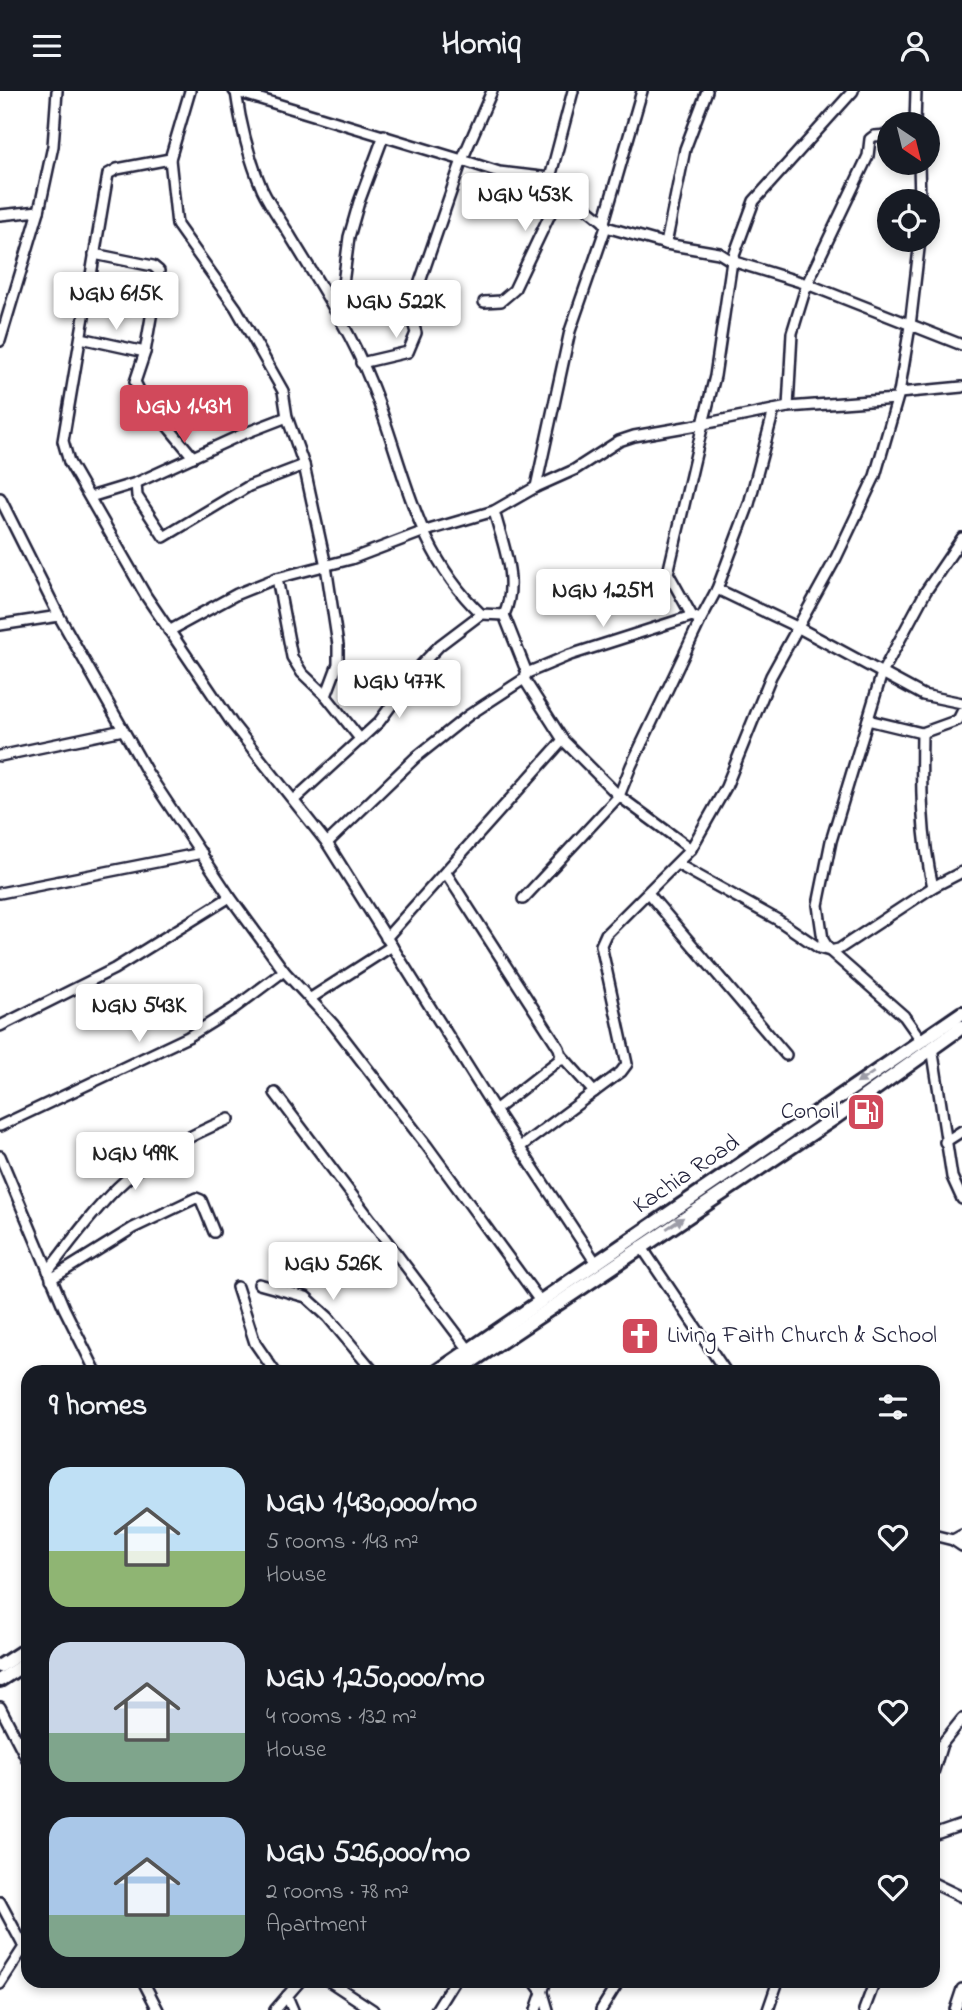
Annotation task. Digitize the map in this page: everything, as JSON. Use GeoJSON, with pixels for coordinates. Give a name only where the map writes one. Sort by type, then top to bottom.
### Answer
{"type":"FeatureCollection","features":[{"type":"Feature","properties":{"kind":"highway","name":"Kachia Road"},"geometry":{"type":"LineString","coordinates":[[927,1044],[962,1013]]}},
{"type":"Feature","properties":{"kind":"highway","name":"Kachia Road"},"geometry":{"type":"LineString","coordinates":[[447,1365],[927,1044],[962,1027]]}},
{"type":"Feature","properties":{"kind":"highway","name":"Kachia Road"},"geometry":{"type":"LineString","coordinates":[[468,1365],[833,1119],[903,1060]]}},
{"type":"Feature","properties":{"kind":"highway"},"geometry":{"type":"LineString","coordinates":[[0,1666],[21,1652]]}},
{"type":"Feature","properties":{"kind":"highway"},"geometry":{"type":"LineString","coordinates":[[0,1680],[21,1666]]}},
{"type":"Feature","properties":{"kind":"street"},"geometry":{"type":"LineString","coordinates":[[0,341],[39,211],[53,145],[57,91]]}},
{"type":"Feature","properties":{"kind":"street"},"geometry":{"type":"LineString","coordinates":[[190,91],[170,159],[179,229],[236,308],[283,391],[287,417],[304,465],[326,566],[338,645],[338,664],[326,696]]}},
{"type":"Feature","properties":{"kind":"street"},"geometry":{"type":"LineString","coordinates":[[481,614],[449,579],[422,532],[371,382],[334,309],[263,191],[242,135],[235,91],[499,172],[550,178],[605,225],[666,244],[719,253],[732,261],[807,284],[962,345]]}},
{"type":"Feature","properties":{"kind":"street"},"geometry":{"type":"LineString","coordinates":[[362,363],[408,352],[416,333],[411,315],[412,305],[462,160],[492,91]]}},
{"type":"Feature","properties":{"kind":"street"},"geometry":{"type":"LineString","coordinates":[[550,178],[573,91]]}},
{"type":"Feature","properties":{"kind":"street"},"geometry":{"type":"LineString","coordinates":[[536,487],[570,331],[605,225],[642,91]]}},
{"type":"Feature","properties":{"kind":"street"},"geometry":{"type":"LineString","coordinates":[[666,244],[685,149],[707,91]]}},
{"type":"Feature","properties":{"kind":"street"},"geometry":{"type":"LineString","coordinates":[[696,617],[668,573],[715,376],[732,261],[754,201],[853,91]]}},
{"type":"Feature","properties":{"kind":"street"},"geometry":{"type":"LineString","coordinates":[[915,112],[916,91]]}},
{"type":"Feature","properties":{"kind":"street"},"geometry":{"type":"LineString","coordinates":[[334,309],[343,283],[349,237],[359,202],[384,135]]}},
{"type":"Feature","properties":{"kind":"street"},"geometry":{"type":"LineString","coordinates":[[788,407],[792,333],[807,284],[868,156],[870,139],[877,135]]}},
{"type":"Feature","properties":{"kind":"street"},"geometry":{"type":"LineString","coordinates":[[170,159],[110,172],[63,441],[69,462],[169,631],[232,723],[327,843],[495,1110],[596,1263]]}},
{"type":"Feature","properties":{"kind":"street"},"geometry":{"type":"LineString","coordinates":[[484,302],[501,301],[514,290],[562,190]]}},
{"type":"Feature","properties":{"kind":"street"},"geometry":{"type":"LineString","coordinates":[[0,215],[39,211]]}},
{"type":"Feature","properties":{"kind":"street"},"geometry":{"type":"LineString","coordinates":[[520,1147],[621,1072],[627,1064],[601,945],[606,934],[691,849],[726,787],[771,676],[836,558],[875,477],[898,396],[919,252]]}},
{"type":"Feature","properties":{"kind":"street"},"geometry":{"type":"LineString","coordinates":[[94,254],[153,266],[159,271],[145,352],[135,382],[141,394],[193,457]]}},
{"type":"Feature","properties":{"kind":"street"},"geometry":{"type":"LineString","coordinates":[[80,338],[145,352]]}},
{"type":"Feature","properties":{"kind":"street"},"geometry":{"type":"LineString","coordinates":[[169,631],[237,594],[276,578],[351,559],[422,532],[494,511],[536,487],[574,470],[607,448],[634,436],[788,407],[962,387]]}},
{"type":"Feature","properties":{"kind":"street"},"geometry":{"type":"LineString","coordinates":[[523,898],[619,796],[696,617],[718,589],[749,504],[774,410]]}},
{"type":"Feature","properties":{"kind":"street"},"geometry":{"type":"LineString","coordinates":[[90,497],[136,483],[243,433],[287,417]]}},
{"type":"Feature","properties":{"kind":"street"},"geometry":{"type":"LineString","coordinates":[[136,483],[137,496],[164,537],[249,486],[304,465]]}},
{"type":"Feature","properties":{"kind":"street"},"geometry":{"type":"LineString","coordinates":[[0,498],[59,616],[148,772],[230,897],[284,971],[333,1024],[427,1146],[540,1301]]}},
{"type":"Feature","properties":{"kind":"street"},"geometry":{"type":"LineString","coordinates":[[494,511],[510,569],[510,596],[504,615],[525,676],[563,740],[619,796],[691,849]]}},
{"type":"Feature","properties":{"kind":"street"},"geometry":{"type":"LineString","coordinates":[[962,538],[926,591],[882,673],[831,841],[818,905],[821,932],[830,951],[904,1016],[927,1044],[952,1177],[962,1199]]}},
{"type":"Feature","properties":{"kind":"street"},"geometry":{"type":"LineString","coordinates":[[276,578],[292,657],[302,673],[326,696],[361,740]]}},
{"type":"Feature","properties":{"kind":"street"},"geometry":{"type":"LineString","coordinates":[[718,589],[799,628],[923,695],[962,703]]}},
{"type":"Feature","properties":{"kind":"street"},"geometry":{"type":"LineString","coordinates":[[294,800],[379,722],[421,664],[450,637],[481,614],[504,615]]}},
{"type":"Feature","properties":{"kind":"street"},"geometry":{"type":"LineString","coordinates":[[0,625],[59,616]]}},
{"type":"Feature","properties":{"kind":"street"},"geometry":{"type":"LineString","coordinates":[[327,843],[415,758],[469,715],[525,676],[569,655],[696,617]]}},
{"type":"Feature","properties":{"kind":"street"},"geometry":{"type":"LineString","coordinates":[[868,720],[922,733],[958,720],[962,712]]}},
{"type":"Feature","properties":{"kind":"street"},"geometry":{"type":"LineString","coordinates":[[0,756],[124,730]]}},
{"type":"Feature","properties":{"kind":"street"},"geometry":{"type":"LineString","coordinates":[[922,733],[920,798],[925,853],[933,887]]}},
{"type":"Feature","properties":{"kind":"street"},"geometry":{"type":"LineString","coordinates":[[311,998],[389,942],[563,740]]}},
{"type":"Feature","properties":{"kind":"street"},"geometry":{"type":"LineString","coordinates":[[0,893],[202,853]]}},
{"type":"Feature","properties":{"kind":"street"},"geometry":{"type":"LineString","coordinates":[[677,864],[778,920],[819,948],[830,951],[839,949],[933,887],[962,872]]}},
{"type":"Feature","properties":{"kind":"street"},"geometry":{"type":"LineString","coordinates":[[446,873],[561,1055],[594,1092]]}},
{"type":"Feature","properties":{"kind":"street"},"geometry":{"type":"LineString","coordinates":[[648,893],[786,1055]]}},
{"type":"Feature","properties":{"kind":"street"},"geometry":{"type":"LineString","coordinates":[[0,1026],[114,969],[230,897]]}},
{"type":"Feature","properties":{"kind":"street"},"geometry":{"type":"LineString","coordinates":[[0,1126],[188,1038],[284,971]]}},
{"type":"Feature","properties":{"kind":"street"},"geometry":{"type":"LineString","coordinates":[[495,1110],[559,1060],[561,1055]]}},
{"type":"Feature","properties":{"kind":"street"},"geometry":{"type":"LineString","coordinates":[[275,1093],[469,1350]]}},
{"type":"Feature","properties":{"kind":"street"},"geometry":{"type":"LineString","coordinates":[[50,1275],[118,1187],[154,1157],[195,1133],[229,1119]]}},
{"type":"Feature","properties":{"kind":"street"},"geometry":{"type":"LineString","coordinates":[[945,1142],[962,1131]]}},
{"type":"Feature","properties":{"kind":"street"},"geometry":{"type":"LineString","coordinates":[[0,1156],[50,1275],[93,1365]]}},
{"type":"Feature","properties":{"kind":"street"},"geometry":{"type":"LineString","coordinates":[[50,1275],[133,1228],[196,1198],[205,1206],[214,1232]]}},
{"type":"Feature","properties":{"kind":"street"},"geometry":{"type":"LineString","coordinates":[[641,1246],[721,1365]]}},
{"type":"Feature","properties":{"kind":"street"},"geometry":{"type":"LineString","coordinates":[[259,1284],[306,1297],[328,1317],[368,1365]]}},
{"type":"Feature","properties":{"kind":"street"},"geometry":{"type":"LineString","coordinates":[[237,1287],[255,1343],[270,1365]]}},
{"type":"Feature","properties":{"kind":"street"},"geometry":{"type":"LineString","coordinates":[[953,1540],[962,1535]]}},
{"type":"Feature","properties":{"kind":"street"},"geometry":{"type":"LineString","coordinates":[[940,1537],[962,1546]]}},
{"type":"Feature","properties":{"kind":"street"},"geometry":{"type":"LineString","coordinates":[[0,1707],[21,1748]]}},
{"type":"Feature","properties":{"kind":"street"},"geometry":{"type":"LineString","coordinates":[[940,1750],[942,1744],[960,1725]]}},
{"type":"Feature","properties":{"kind":"street"},"geometry":{"type":"LineString","coordinates":[[940,1833],[962,1825]]}},
{"type":"Feature","properties":{"kind":"street"},"geometry":{"type":"LineString","coordinates":[[940,1886],[962,1897]]}},
{"type":"Feature","properties":{"kind":"street"},"geometry":{"type":"LineString","coordinates":[[0,1902],[21,1936]]}},
{"type":"Feature","properties":{"kind":"street"},"geometry":{"type":"LineString","coordinates":[[0,1984],[21,1952]]}},
{"type":"Feature","properties":{"kind":"street"},"geometry":{"type":"LineString","coordinates":[[147,1988],[158,2010]]}},
{"type":"Feature","properties":{"kind":"street"},"geometry":{"type":"LineString","coordinates":[[275,2010],[294,1988]]}},
{"type":"Feature","properties":{"kind":"street"},"geometry":{"type":"LineString","coordinates":[[340,1988],[373,2010]]}},
{"type":"Feature","properties":{"kind":"street"},"geometry":{"type":"LineString","coordinates":[[436,2010],[450,1988]]}},
{"type":"Feature","properties":{"kind":"street"},"geometry":{"type":"LineString","coordinates":[[539,1988],[548,2010]]}},
{"type":"Feature","properties":{"kind":"street"},"geometry":{"type":"LineString","coordinates":[[536,2010],[544,1988]]}},
{"type":"Feature","properties":{"kind":"street"},"geometry":{"type":"LineString","coordinates":[[601,2010],[615,1988]]}},
{"type":"Feature","properties":{"kind":"street"},"geometry":{"type":"LineString","coordinates":[[768,2010],[776,1988]]}},
{"type":"Feature","properties":{"kind":"street"},"geometry":{"type":"LineString","coordinates":[[864,2010],[872,1988]]}},
{"type":"Feature","properties":{"kind":"street"},"geometry":{"type":"LineString","coordinates":[[955,2010],[962,1989]]}},
{"type":"Feature","properties":{"kind":"street"},"geometry":{"type":"LineString","coordinates":[[287,1996],[293,2010]]}},
{"type":"Feature","properties":{"kind":"place","name":"Conoil"},"geometry":{"type":"Point","coordinates":[866,1112]}},
{"type":"Feature","properties":{"kind":"place","name":"Living Faith Church & School"},"geometry":{"type":"Point","coordinates":[640,1336]}}]}
